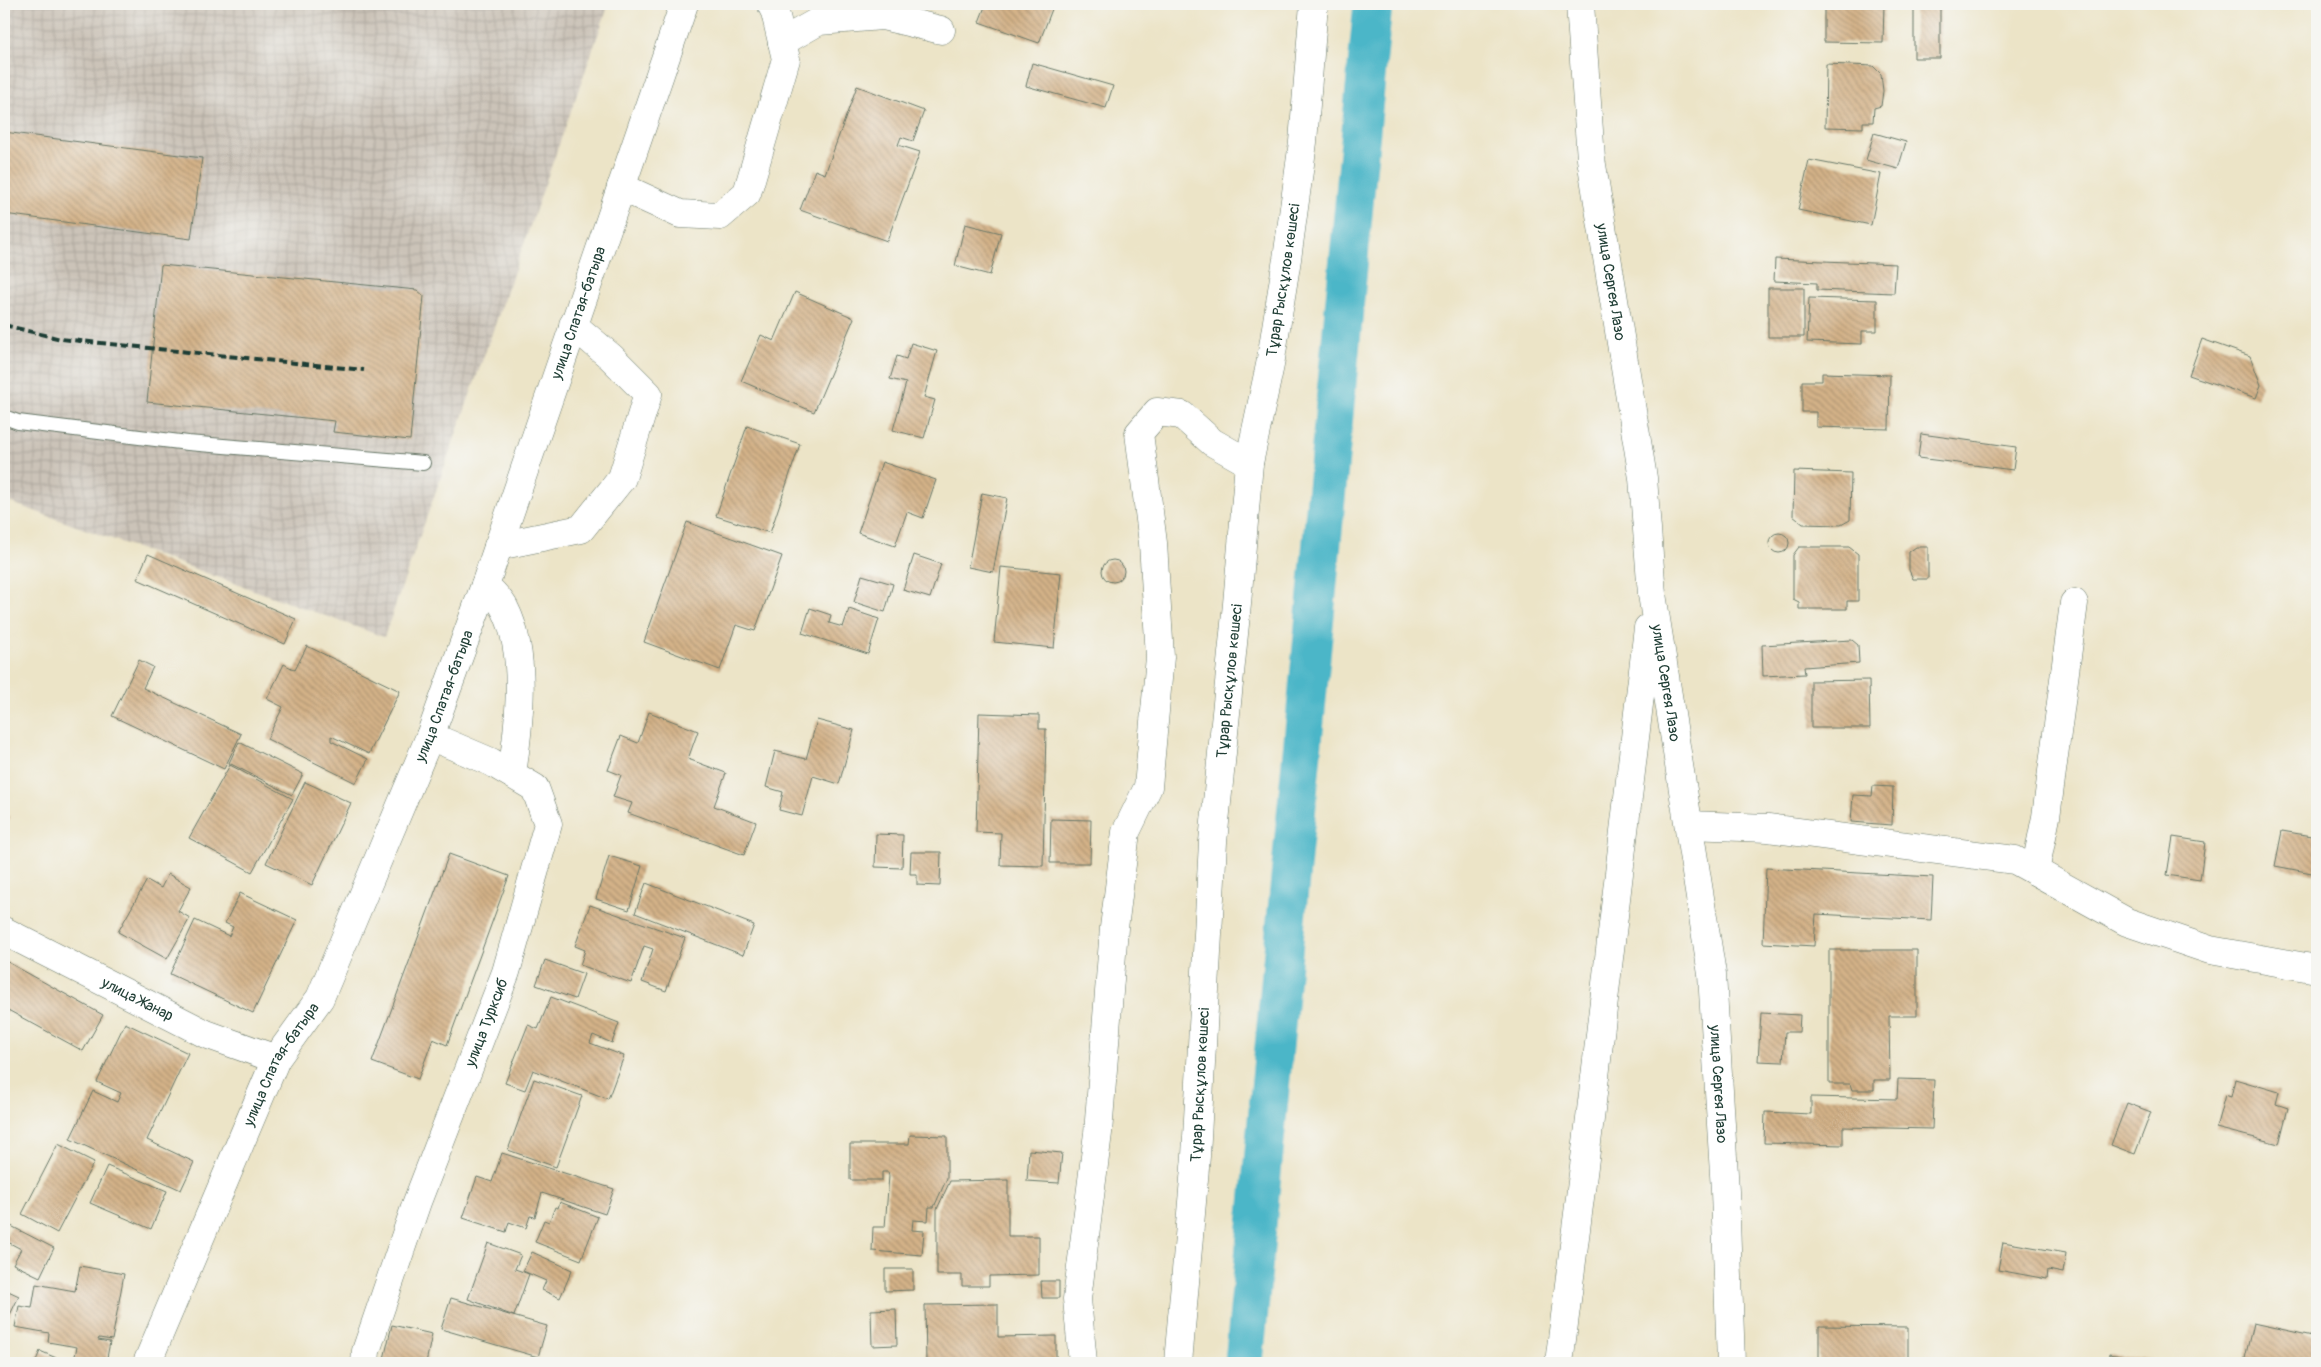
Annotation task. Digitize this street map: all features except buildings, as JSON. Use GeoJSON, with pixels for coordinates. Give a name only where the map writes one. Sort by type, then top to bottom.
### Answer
{"type":"FeatureCollection","features":[{"type":"Feature","properties":{"kind":"street","name":"улица Спатая-батыра"},"geometry":{"type":"LineString","coordinates":[[147,1363],[276,1059],[320,998],[430,736],[485,585],[684,4]]}},
{"type":"Feature","properties":{"kind":"street"},"geometry":{"type":"LineString","coordinates":[[620,187],[680,214],[720,216],[748,193],[786,59],[775,12],[771,4]]}},
{"type":"Feature","properties":{"kind":"street","name":"Тұрар Рысқұлов көшесі"},"geometry":{"type":"LineString","coordinates":[[1178,1363],[1196,1156],[1213,842],[1237,604],[1248,462],[1270,365],[1287,259],[1303,142],[1314,4]]}},
{"type":"Feature","properties":{"kind":"street","name":"улица Сергея Лазо"},"geometry":{"type":"LineString","coordinates":[[1580,4],[1591,159],[1643,478],[1652,594],[1712,974],[1725,1191],[1731,1363]]}},
{"type":"Feature","properties":{"kind":"street"},"geometry":{"type":"LineString","coordinates":[[782,42],[819,21],[882,16],[941,30]]}},
{"type":"Feature","properties":{"kind":"street"},"geometry":{"type":"LineString","coordinates":[[498,546],[582,529],[622,478],[648,394],[611,357],[574,325]]}},
{"type":"Feature","properties":{"kind":"street"},"geometry":{"type":"LineString","coordinates":[[1083,1363],[1077,1299],[1098,1132],[1114,928],[1126,832],[1148,788],[1160,657],[1153,542],[1139,433],[1157,412],[1182,415],[1212,442],[1248,462]]}},
{"type":"Feature","properties":{"kind":"street"},"geometry":{"type":"LineString","coordinates":[[485,585],[505,608],[514,635],[520,681],[518,728],[512,774]]}},
{"type":"Feature","properties":{"kind":"street"},"geometry":{"type":"LineString","coordinates":[[1559,1363],[1652,594]]}},
{"type":"Feature","properties":{"kind":"street"},"geometry":{"type":"LineString","coordinates":[[2035,870],[2046,817],[2074,603]]}},
{"type":"Feature","properties":{"kind":"street","name":"улица Турксиб"},"geometry":{"type":"LineString","coordinates":[[365,1363],[366,1351],[417,1202],[506,972],[548,824],[535,788],[491,762],[430,736]]}},
{"type":"Feature","properties":{"kind":"street"},"geometry":{"type":"LineString","coordinates":[[1689,825],[1768,828],[2015,860],[2127,922],[2210,950],[2317,969]]}},
{"type":"Feature","properties":{"kind":"street","name":"улица Жанар"},"geometry":{"type":"LineString","coordinates":[[4,931],[206,1034],[276,1059]]}},
{"type":"Feature","properties":{"kind":"lane"},"geometry":{"type":"LineString","coordinates":[[4,417],[18,422],[188,443],[424,463]]}},
{"type":"Feature","properties":{"kind":"shaded area"},"geometry":{"type":"Polygon","coordinates":[[[4,4],[609,4],[384,637],[4,500],[4,4]]]}},
{"type":"Feature","properties":{"kind":"waterway"},"geometry":{"type":"LineString","coordinates":[[1244,1363],[1373,4]]}},
{"type":"Feature","properties":{"kind":"railway"},"geometry":{"type":"LineString","coordinates":[[4,325],[61,339],[364,370]]}}]}
